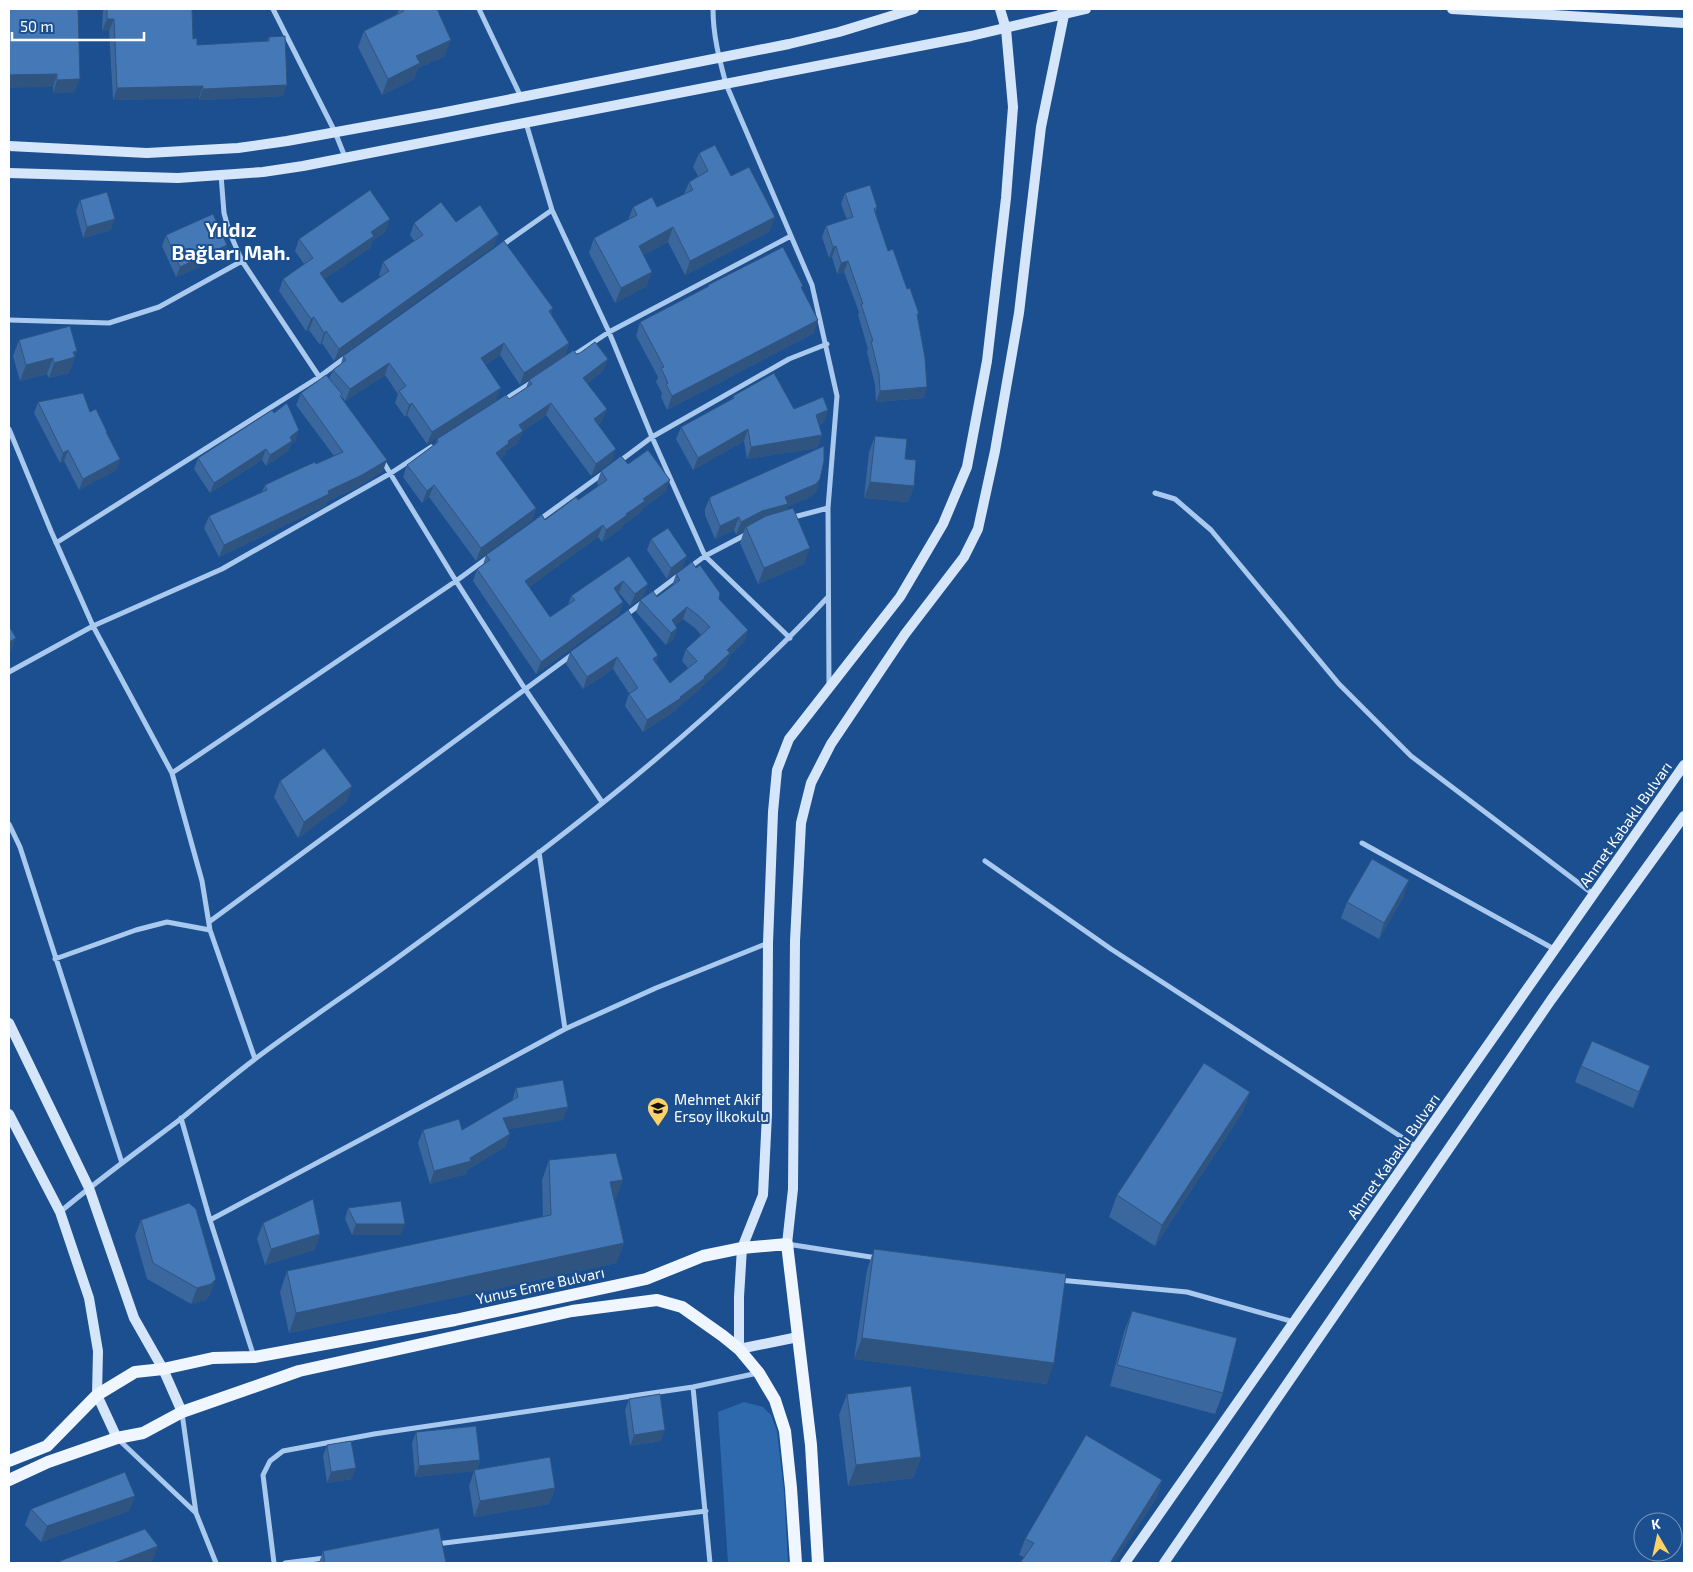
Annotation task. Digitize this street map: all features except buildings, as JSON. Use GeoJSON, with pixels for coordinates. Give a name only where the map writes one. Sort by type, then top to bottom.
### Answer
{"type":"FeatureCollection","features":[{"type":"Feature","properties":{"kind":"main road","name":"Yunus Emre Bulvarı"},"geometry":{"type":"LineString","coordinates":[[9,1461],[47,1446],[97,1396],[134,1372],[163,1369],[213,1358],[254,1357],[455,1320],[646,1279],[703,1256],[742,1248],[787,1244]]}},
{"type":"Feature","properties":{"kind":"main road"},"geometry":{"type":"LineString","coordinates":[[787,1244],[811,1445],[818,1563]]}},
{"type":"Feature","properties":{"kind":"main road"},"geometry":{"type":"LineString","coordinates":[[9,1480],[48,1462],[117,1438],[143,1433],[182,1412],[298,1371],[572,1312],[657,1300],[682,1307],[701,1319],[739,1350],[759,1373],[775,1400],[784,1431],[791,1488],[796,1563]]}},
{"type":"Feature","properties":{"kind":"street"},"geometry":{"type":"LineString","coordinates":[[272,9],[335,132],[344,157]]}},
{"type":"Feature","properties":{"kind":"street"},"geometry":{"type":"LineString","coordinates":[[479,9],[521,97]]}},
{"type":"Feature","properties":{"kind":"street"},"geometry":{"type":"LineString","coordinates":[[713,9],[713,31],[718,58],[726,84],[812,285],[827,344],[837,396],[828,508],[829,688]]}},
{"type":"Feature","properties":{"kind":"street"},"geometry":{"type":"LineString","coordinates":[[9,146],[147,153],[238,148],[287,142],[789,44],[839,32],[914,9]]}},
{"type":"Feature","properties":{"kind":"street"},"geometry":{"type":"LineString","coordinates":[[798,1337],[739,1350],[742,1248],[763,1195],[767,1114],[768,943],[773,812],[777,770],[789,739],[900,597],[943,524],[968,467],[987,361],[1006,198],[1013,107],[1006,28],[1000,9]]}},
{"type":"Feature","properties":{"kind":"street"},"geometry":{"type":"LineString","coordinates":[[9,173],[178,178],[263,172],[726,84],[1006,28],[1063,12],[1086,9]]}},
{"type":"Feature","properties":{"kind":"street"},"geometry":{"type":"LineString","coordinates":[[1452,9],[1684,23]]}},
{"type":"Feature","properties":{"kind":"street"},"geometry":{"type":"LineString","coordinates":[[885,1259],[787,1244],[793,1189],[795,941],[802,823],[811,783],[831,744],[905,634],[964,557],[978,529],[995,451],[1019,313],[1041,127],[1063,12]]}},
{"type":"Feature","properties":{"kind":"street"},"geometry":{"type":"LineString","coordinates":[[525,122],[552,210],[609,332],[652,438],[705,556],[790,638]]}},
{"type":"Feature","properties":{"kind":"street"},"geometry":{"type":"LineString","coordinates":[[221,175],[224,214],[228,231],[242,261],[318,377],[330,391]]}},
{"type":"Feature","properties":{"kind":"street"},"geometry":{"type":"LineString","coordinates":[[496,250],[552,210]]}},
{"type":"Feature","properties":{"kind":"street"},"geometry":{"type":"LineString","coordinates":[[567,359],[609,332],[791,236]]}},
{"type":"Feature","properties":{"kind":"street"},"geometry":{"type":"LineString","coordinates":[[9,320],[109,323],[159,307],[242,261]]}},
{"type":"Feature","properties":{"kind":"street"},"geometry":{"type":"LineString","coordinates":[[534,524],[652,438],[789,360],[827,344]]}},
{"type":"Feature","properties":{"kind":"street"},"geometry":{"type":"LineString","coordinates":[[56,543],[318,377],[351,354]]}},
{"type":"Feature","properties":{"kind":"street"},"geometry":{"type":"LineString","coordinates":[[500,402],[534,381]]}},
{"type":"Feature","properties":{"kind":"street"},"geometry":{"type":"LineString","coordinates":[[9,429],[93,626],[172,773],[202,881],[210,930],[255,1059]]}},
{"type":"Feature","properties":{"kind":"street"},"geometry":{"type":"LineString","coordinates":[[9,672],[93,626],[222,570],[391,473],[433,446]]}},
{"type":"Feature","properties":{"kind":"street"},"geometry":{"type":"LineString","coordinates":[[381,458],[525,689],[602,802]]}},
{"type":"Feature","properties":{"kind":"street"},"geometry":{"type":"LineString","coordinates":[[1155,493],[1175,499],[1211,530],[1339,684],[1411,756],[1593,895]]}},
{"type":"Feature","properties":{"kind":"street"},"geometry":{"type":"LineString","coordinates":[[781,521],[828,508]]}},
{"type":"Feature","properties":{"kind":"street"},"geometry":{"type":"LineString","coordinates":[[619,620],[705,556],[751,532]]}},
{"type":"Feature","properties":{"kind":"street"},"geometry":{"type":"LineString","coordinates":[[172,773],[456,581],[495,552]]}},
{"type":"Feature","properties":{"kind":"street"},"geometry":{"type":"LineString","coordinates":[[60,1212],[255,1059],[406,952],[539,852],[651,764],[790,638],[828,597]]}},
{"type":"Feature","properties":{"kind":"street"},"geometry":{"type":"LineString","coordinates":[[209,922],[580,648]]}},
{"type":"Feature","properties":{"kind":"street","name":"Ahmet Kabaklı Bulvarı"},"geometry":{"type":"LineString","coordinates":[[1125,1563],[1684,765]]}},
{"type":"Feature","properties":{"kind":"street"},"geometry":{"type":"LineString","coordinates":[[1164,1563],[1551,1000],[1684,816]]}},
{"type":"Feature","properties":{"kind":"street"},"geometry":{"type":"LineString","coordinates":[[9,824],[20,847],[54,959],[122,1163]]}},
{"type":"Feature","properties":{"kind":"street"},"geometry":{"type":"LineString","coordinates":[[1362,843],[1555,950]]}},
{"type":"Feature","properties":{"kind":"street"},"geometry":{"type":"LineString","coordinates":[[539,852],[565,1029]]}},
{"type":"Feature","properties":{"kind":"street"},"geometry":{"type":"LineString","coordinates":[[985,861],[1111,949],[1417,1147]]}},
{"type":"Feature","properties":{"kind":"street"},"geometry":{"type":"LineString","coordinates":[[54,959],[136,930],[167,922],[210,930]]}},
{"type":"Feature","properties":{"kind":"street"},"geometry":{"type":"LineString","coordinates":[[210,1220],[388,1126],[565,1029],[656,988],[768,943]]}},
{"type":"Feature","properties":{"kind":"street"},"geometry":{"type":"LineString","coordinates":[[9,1023],[89,1188],[134,1318],[163,1369],[182,1412],[196,1513],[216,1563]]}},
{"type":"Feature","properties":{"kind":"street"},"geometry":{"type":"LineString","coordinates":[[9,1114],[60,1212],[89,1298],[98,1351],[97,1396],[117,1438],[196,1513]]}},
{"type":"Feature","properties":{"kind":"street"},"geometry":{"type":"LineString","coordinates":[[181,1118],[210,1220],[254,1357]]}},
{"type":"Feature","properties":{"kind":"street"},"geometry":{"type":"LineString","coordinates":[[1054,1280],[1187,1292],[1294,1322]]}},
{"type":"Feature","properties":{"kind":"street"},"geometry":{"type":"LineString","coordinates":[[274,1563],[263,1475],[270,1461],[283,1451],[374,1434],[694,1388],[759,1373]]}},
{"type":"Feature","properties":{"kind":"street"},"geometry":{"type":"LineString","coordinates":[[694,1388],[710,1563]]}},
{"type":"Feature","properties":{"kind":"street"},"geometry":{"type":"LineString","coordinates":[[431,1545],[706,1511]]}},
{"type":"Feature","properties":{"kind":"street"},"geometry":{"type":"LineString","coordinates":[[285,1563],[334,1557]]}},
{"type":"Feature","properties":{"kind":"shaded area"},"geometry":{"type":"Polygon","coordinates":[[[744,1402],[763,1407],[771,1415],[777,1431],[784,1491],[788,1563],[728,1563],[718,1412],[744,1402]]]}},
{"type":"Feature","properties":{"kind":"place","name":"Mehmet Akif Ersoy İlkokulu"},"geometry":{"type":"Point","coordinates":[658,1127]}},
{"type":"Feature","properties":{"kind":"district","name":"Yıldız Bağları Mah."},"geometry":{"type":"Point","coordinates":[231,240]}}]}
